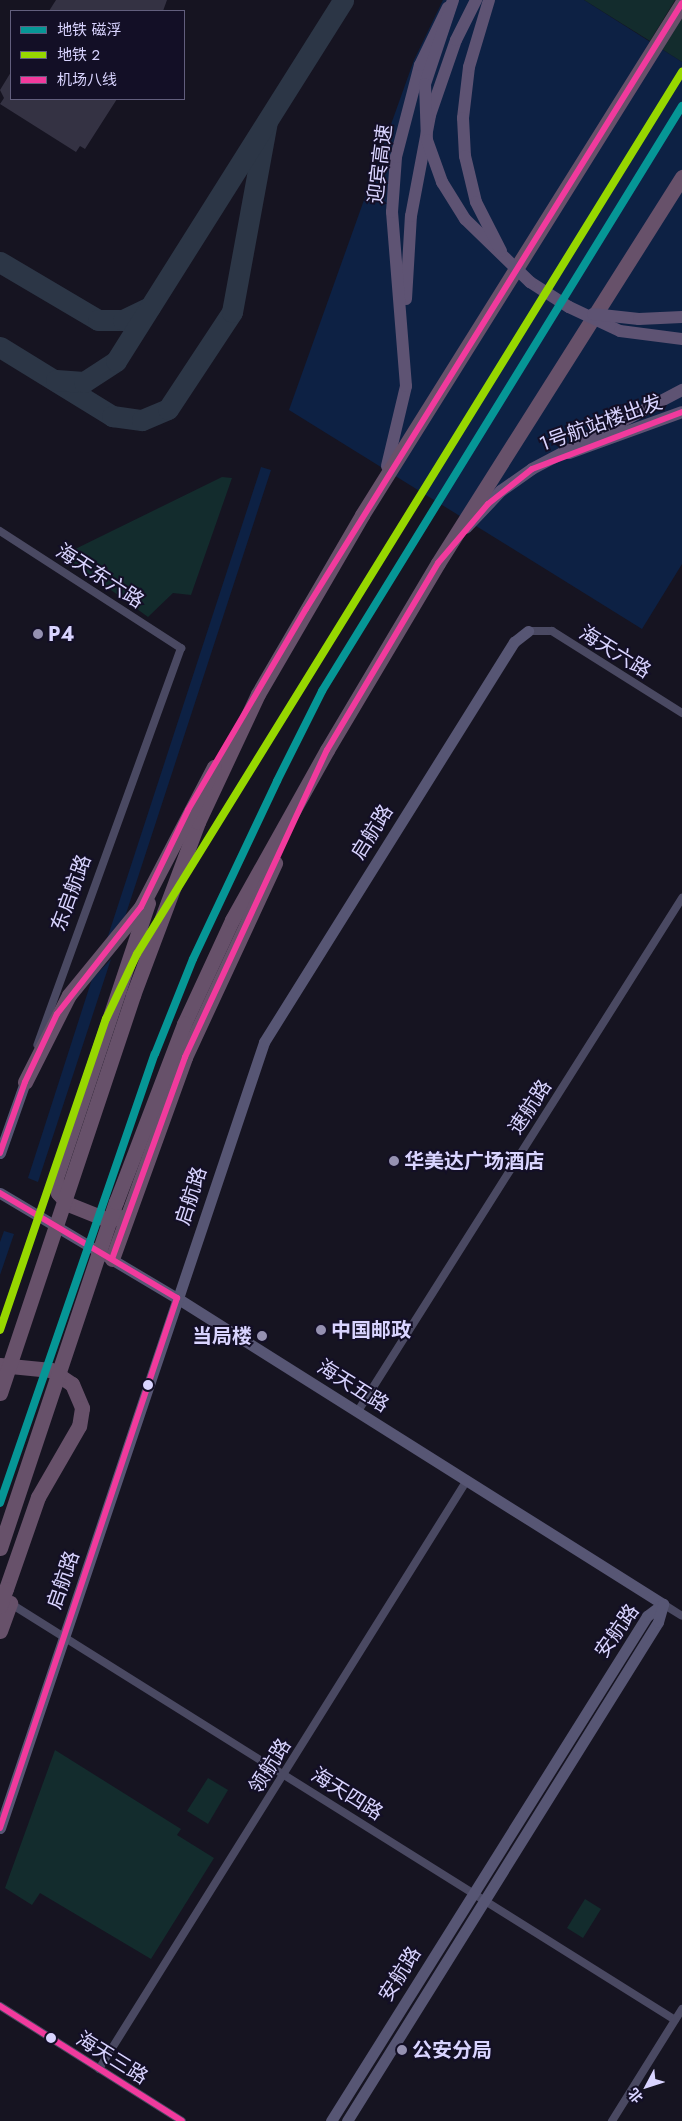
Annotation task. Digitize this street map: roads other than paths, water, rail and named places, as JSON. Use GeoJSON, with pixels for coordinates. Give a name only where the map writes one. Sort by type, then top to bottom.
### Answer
{"type":"FeatureCollection","features":[{"type":"Feature","properties":{"kind":"highway"},"geometry":{"type":"LineString","coordinates":[[131,1204],[122,1217],[108,1220],[68,1204],[58,1193],[56,1178],[156,880],[188,810],[241,726],[362,515],[682,3]]}},
{"type":"Feature","properties":{"kind":"highway"},"geometry":{"type":"LineString","coordinates":[[0,1548],[116,1202],[184,1024],[232,920],[327,750],[438,563],[682,177]]}},
{"type":"Feature","properties":{"kind":"highway"},"geometry":{"type":"LineString","coordinates":[[0,1393],[133,995],[198,822],[241,726]]}},
{"type":"Feature","properties":{"kind":"highway"},"geometry":{"type":"LineString","coordinates":[[112,1259],[184,1057],[327,750]]}},
{"type":"Feature","properties":{"kind":"highway"},"geometry":{"type":"LineString","coordinates":[[25,1082],[69,995],[126,927],[156,880]]}},
{"type":"Feature","properties":{"kind":"highway"},"geometry":{"type":"LineString","coordinates":[[0,1365],[51,1370],[72,1384],[82,1408],[79,1426],[38,1497],[4,1599],[0,1631]]}},
{"type":"Feature","properties":{"kind":"main road"},"geometry":{"type":"LineString","coordinates":[[453,0],[425,84],[427,140],[442,182],[465,220],[530,282],[569,307],[620,331],[682,339]]}},
{"type":"Feature","properties":{"kind":"main road","name":"迎宾高速"},"geometry":{"type":"LineString","coordinates":[[405,341],[394,251],[396,156],[420,65],[453,0]]}},
{"type":"Feature","properties":{"kind":"main road","name":"迎宾高速"},"geometry":{"type":"LineString","coordinates":[[362,515],[388,465],[399,429],[406,386],[407,245],[421,154],[436,92],[476,0]]}},
{"type":"Feature","properties":{"kind":"main road"},"geometry":{"type":"LineString","coordinates":[[489,0],[464,100],[465,156],[476,202],[491,236],[530,282]]}},
{"type":"Feature","properties":{"kind":"main road"},"geometry":{"type":"LineString","coordinates":[[569,307],[623,319],[682,317]]}},
{"type":"Feature","properties":{"kind":"main road"},"geometry":{"type":"LineString","coordinates":[[438,563],[488,504],[532,469],[682,390]]}},
{"type":"Feature","properties":{"kind":"main road","name":"1号航站楼出发"},"geometry":{"type":"LineString","coordinates":[[532,469],[682,412]]}},
{"type":"Feature","properties":{"kind":"street","name":"海天东六路"},"geometry":{"type":"LineString","coordinates":[[0,531],[181,648]]}},
{"type":"Feature","properties":{"kind":"street","name":"海天六路"},"geometry":{"type":"LineString","coordinates":[[528,631],[552,631],[682,713]]}},
{"type":"Feature","properties":{"kind":"street","name":"启航路"},"geometry":{"type":"LineString","coordinates":[[0,1828],[264,1042],[514,642],[528,631]]}},
{"type":"Feature","properties":{"kind":"street","name":"东启航路"},"geometry":{"type":"LineString","coordinates":[[0,1153],[181,648]]}},
{"type":"Feature","properties":{"kind":"street","name":"速航路"},"geometry":{"type":"LineString","coordinates":[[358,1411],[682,898]]}},
{"type":"Feature","properties":{"kind":"street","name":"海天五路"},"geometry":{"type":"LineString","coordinates":[[0,1193],[177,1298],[682,1616]]}},
{"type":"Feature","properties":{"kind":"street","name":"领航路"},"geometry":{"type":"LineString","coordinates":[[99,2069],[467,1480]]}},
{"type":"Feature","properties":{"kind":"street","name":"海天四路"},"geometry":{"type":"LineString","coordinates":[[4,1599],[675,2020]]}},
{"type":"Feature","properties":{"kind":"street","name":"安航路"},"geometry":{"type":"LineString","coordinates":[[331,2121],[647,1616],[663,1604]]}},
{"type":"Feature","properties":{"kind":"street","name":"安航路"},"geometry":{"type":"LineString","coordinates":[[347,2121],[658,1622],[663,1604]]}},
{"type":"Feature","properties":{"kind":"street","name":"海天三路"},"geometry":{"type":"LineString","coordinates":[[0,2006],[182,2121]]}},
{"type":"Feature","properties":{"kind":"street"},"geometry":{"type":"LineString","coordinates":[[612,2121],[682,2009]]}},
{"type":"Feature","properties":{"kind":"water"},"geometry":{"type":"Polygon","coordinates":[[[443,0],[584,0],[682,62],[682,564],[642,629],[289,410],[414,60],[443,0]]]}},
{"type":"Feature","properties":{"kind":"water"},"geometry":{"type":"Polygon","coordinates":[[[261,467],[271,470],[123,923],[107,939],[261,467]]]}},
{"type":"Feature","properties":{"kind":"water"},"geometry":{"type":"Polygon","coordinates":[[[111,959],[38,1182],[28,1178],[92,979],[111,959]]]}},
{"type":"Feature","properties":{"kind":"water"},"geometry":{"type":"Polygon","coordinates":[[[4,1231],[14,1234],[0,1275],[0,1242],[4,1231]]]}},
{"type":"Feature","properties":{"kind":"metro line","name":"2"},"geometry":{"type":"LineString","coordinates":[[0,1330],[106,1019],[137,954],[682,72]]}},
{"type":"Feature","properties":{"kind":"metro line","name":"磁浮"},"geometry":{"type":"LineString","coordinates":[[0,1503],[155,1054],[193,959],[277,781],[322,691],[682,106]]}},
{"type":"Feature","properties":{"kind":"place","name":"P4"},"geometry":{"type":"Point","coordinates":[38,634]}},
{"type":"Feature","properties":{"kind":"place","name":"华美达广场酒店"},"geometry":{"type":"Point","coordinates":[394,1161]}},
{"type":"Feature","properties":{"kind":"place","name":"中国邮政"},"geometry":{"type":"Point","coordinates":[321,1330]}},
{"type":"Feature","properties":{"kind":"place","name":"当局楼"},"geometry":{"type":"Point","coordinates":[262,1336]}},
{"type":"Feature","properties":{"kind":"place","name":"公安分局"},"geometry":{"type":"Point","coordinates":[402,2050]}}]}
